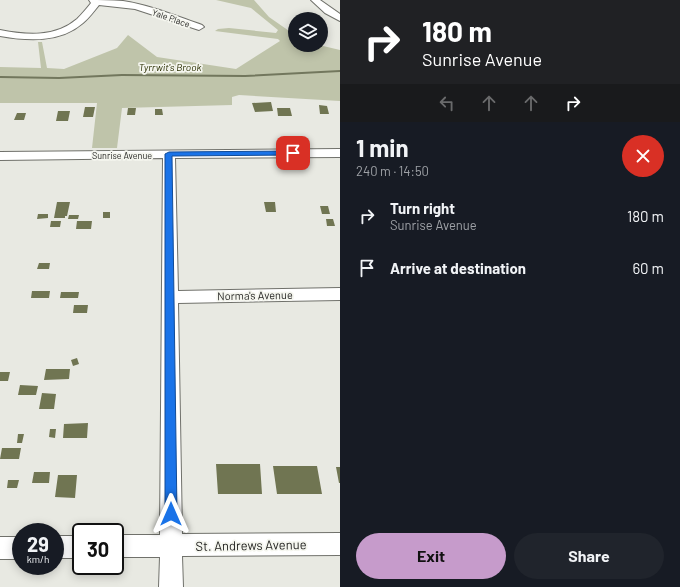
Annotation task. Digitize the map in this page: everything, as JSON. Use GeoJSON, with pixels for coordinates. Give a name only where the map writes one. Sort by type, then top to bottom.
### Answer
{"type":"FeatureCollection","features":[{"type":"Feature","properties":{"kind":"street"},"geometry":{"type":"LineString","coordinates":[[315,0],[328,11],[340,18]]}},
{"type":"Feature","properties":{"kind":"street"},"geometry":{"type":"LineString","coordinates":[[0,33],[28,38],[46,36],[62,31],[80,20],[95,1]]}},
{"type":"Feature","properties":{"kind":"street","name":"Yale Place"},"geometry":{"type":"LineString","coordinates":[[95,1],[128,4],[199,27]]}},
{"type":"Feature","properties":{"kind":"street","name":"Sunrise Avenue"},"geometry":{"type":"LineString","coordinates":[[0,156],[340,153]]}},
{"type":"Feature","properties":{"kind":"street"},"geometry":{"type":"LineString","coordinates":[[169,154],[171,587]]}},
{"type":"Feature","properties":{"kind":"street","name":"Norma's Avenue"},"geometry":{"type":"LineString","coordinates":[[170,297],[340,294]]}},
{"type":"Feature","properties":{"kind":"street","name":"St. Andrews Avenue"},"geometry":{"type":"LineString","coordinates":[[124,546],[340,544]]}},
{"type":"Feature","properties":{"kind":"street"},"geometry":{"type":"LineString","coordinates":[[0,548],[12,548]]}},
{"type":"Feature","properties":{"kind":"green space"},"geometry":{"type":"Polygon","coordinates":[[[216,0],[254,0],[269,17],[288,30],[288,52],[328,52],[328,47],[340,50],[340,101],[239,95],[232,97],[232,105],[122,108],[117,148],[92,148],[97,103],[0,103],[0,67],[41,68],[38,42],[42,42],[47,68],[64,69],[117,48],[128,35],[157,57],[236,69],[280,41],[278,39],[215,31],[218,29],[229,28],[276,33],[278,30],[251,8],[216,0]]]}},
{"type":"Feature","properties":{"kind":"building"},"geometry":{"type":"Polygon","coordinates":[[[271,102],[273,111],[255,112],[252,103],[271,102]]]}},
{"type":"Feature","properties":{"kind":"building"},"geometry":{"type":"Polygon","coordinates":[[[319,105],[327,106],[329,114],[320,114],[319,105]]]}},
{"type":"Feature","properties":{"kind":"building"},"geometry":{"type":"Polygon","coordinates":[[[85,107],[95,107],[93,117],[83,117],[85,107]]]}},
{"type":"Feature","properties":{"kind":"building"},"geometry":{"type":"Polygon","coordinates":[[[128,108],[136,108],[135,115],[127,115],[128,108]]]}},
{"type":"Feature","properties":{"kind":"building"},"geometry":{"type":"Polygon","coordinates":[[[277,108],[290,108],[292,116],[278,116],[277,108]]]}},
{"type":"Feature","properties":{"kind":"building"},"geometry":{"type":"Polygon","coordinates":[[[155,109],[162,109],[163,115],[155,115],[155,109]]]}},
{"type":"Feature","properties":{"kind":"building"},"geometry":{"type":"Polygon","coordinates":[[[58,111],[70,111],[68,121],[56,121],[58,111]]]}},
{"type":"Feature","properties":{"kind":"building"},"geometry":{"type":"Polygon","coordinates":[[[17,113],[26,113],[24,120],[14,120],[17,113]]]}},
{"type":"Feature","properties":{"kind":"building"},"geometry":{"type":"Polygon","coordinates":[[[57,202],[70,202],[67,216],[65,216],[65,218],[54,218],[57,202]]]}},
{"type":"Feature","properties":{"kind":"building"},"geometry":{"type":"Polygon","coordinates":[[[264,202],[275,202],[276,212],[266,212],[264,202]]]}},
{"type":"Feature","properties":{"kind":"building"},"geometry":{"type":"Polygon","coordinates":[[[320,206],[328,206],[330,214],[322,214],[320,206]]]}},
{"type":"Feature","properties":{"kind":"building"},"geometry":{"type":"Polygon","coordinates":[[[103,212],[110,212],[110,218],[103,218],[103,212]]]}},
{"type":"Feature","properties":{"kind":"building"},"geometry":{"type":"Polygon","coordinates":[[[38,214],[48,214],[48,218],[37,219],[38,214]]]}},
{"type":"Feature","properties":{"kind":"building"},"geometry":{"type":"Polygon","coordinates":[[[69,215],[79,215],[78,219],[68,219],[69,215]]]}},
{"type":"Feature","properties":{"kind":"building"},"geometry":{"type":"Polygon","coordinates":[[[326,219],[333,219],[335,226],[327,226],[326,219]]]}},
{"type":"Feature","properties":{"kind":"building"},"geometry":{"type":"Polygon","coordinates":[[[51,221],[61,221],[60,227],[50,227],[51,221]]]}},
{"type":"Feature","properties":{"kind":"building"},"geometry":{"type":"Polygon","coordinates":[[[77,221],[92,221],[91,229],[76,229],[77,221]]]}},
{"type":"Feature","properties":{"kind":"building"},"geometry":{"type":"Polygon","coordinates":[[[39,263],[50,263],[49,269],[37,269],[39,263]]]}},
{"type":"Feature","properties":{"kind":"building"},"geometry":{"type":"Polygon","coordinates":[[[32,291],[50,291],[49,298],[31,298],[32,291]]]}},
{"type":"Feature","properties":{"kind":"building"},"geometry":{"type":"Polygon","coordinates":[[[61,292],[79,292],[78,298],[60,298],[61,292]]]}},
{"type":"Feature","properties":{"kind":"building"},"geometry":{"type":"Polygon","coordinates":[[[74,305],[88,305],[87,313],[73,313],[74,305]]]}},
{"type":"Feature","properties":{"kind":"building"},"geometry":{"type":"Polygon","coordinates":[[[77,358],[79,364],[73,366],[71,360],[77,358]]]}},
{"type":"Feature","properties":{"kind":"building"},"geometry":{"type":"Polygon","coordinates":[[[46,369],[70,369],[69,379],[44,380],[46,369]]]}},
{"type":"Feature","properties":{"kind":"building"},"geometry":{"type":"Polygon","coordinates":[[[0,372],[10,372],[8,381],[0,381],[0,372]]]}},
{"type":"Feature","properties":{"kind":"building"},"geometry":{"type":"Polygon","coordinates":[[[20,385],[38,386],[36,395],[18,395],[20,385]]]}},
{"type":"Feature","properties":{"kind":"building"},"geometry":{"type":"Polygon","coordinates":[[[42,393],[56,394],[54,409],[39,409],[42,393]]]}},
{"type":"Feature","properties":{"kind":"building"},"geometry":{"type":"Polygon","coordinates":[[[88,423],[87,438],[63,438],[64,424],[88,423]]]}},
{"type":"Feature","properties":{"kind":"building"},"geometry":{"type":"Polygon","coordinates":[[[50,429],[56,429],[55,438],[49,437],[50,429]]]}},
{"type":"Feature","properties":{"kind":"building"},"geometry":{"type":"Polygon","coordinates":[[[18,434],[24,434],[22,443],[17,443],[18,434]]]}},
{"type":"Feature","properties":{"kind":"building"},"geometry":{"type":"Polygon","coordinates":[[[2,448],[21,448],[19,459],[0,459],[2,448]]]}},
{"type":"Feature","properties":{"kind":"building"},"geometry":{"type":"Polygon","coordinates":[[[216,464],[260,464],[262,494],[218,494],[216,464]]]}},
{"type":"Feature","properties":{"kind":"building"},"geometry":{"type":"Polygon","coordinates":[[[273,466],[317,466],[322,494],[277,494],[273,466]]]}},
{"type":"Feature","properties":{"kind":"building"},"geometry":{"type":"Polygon","coordinates":[[[336,467],[340,467],[340,483],[339,483],[336,467]]]}},
{"type":"Feature","properties":{"kind":"building"},"geometry":{"type":"Polygon","coordinates":[[[34,472],[50,472],[49,483],[32,483],[34,472]]]}},
{"type":"Feature","properties":{"kind":"building"},"geometry":{"type":"Polygon","coordinates":[[[58,475],[77,475],[75,498],[55,497],[58,475]]]}},
{"type":"Feature","properties":{"kind":"building"},"geometry":{"type":"Polygon","coordinates":[[[8,480],[19,480],[17,488],[7,488],[8,480]]]}},
{"type":"Feature","properties":{"kind":"waterway","name":"Tyrrwit's Brook"},"geometry":{"type":"LineString","coordinates":[[0,77],[59,78],[122,75],[245,76],[340,71]]}},
{"type":"Feature","properties":{"kind":"route"},"geometry":{"type":"LineString","coordinates":[[171,514],[169,154],[293,153]]}}]}
